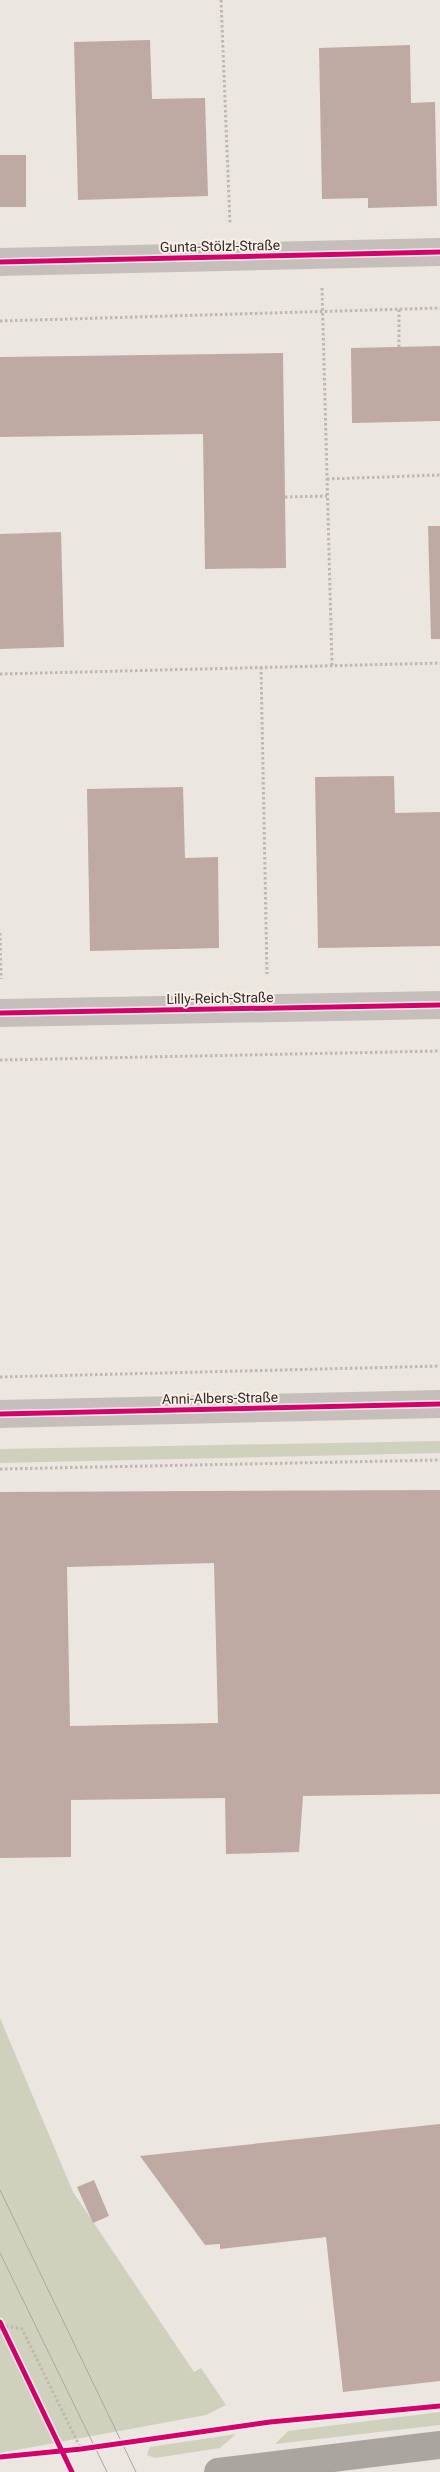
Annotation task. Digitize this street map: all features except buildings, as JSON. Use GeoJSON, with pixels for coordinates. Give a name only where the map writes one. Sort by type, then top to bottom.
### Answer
{"type":"FeatureCollection","features":[{"type":"Feature","properties":{"kind":"highway"},"geometry":{"type":"LineString","coordinates":[[218,2472],[440,2445]]}},
{"type":"Feature","properties":{"kind":"street","name":"Gunta-Stölzl-Straße"},"geometry":{"type":"LineString","coordinates":[[0,262],[440,252]]}},
{"type":"Feature","properties":{"kind":"street","name":"Lilly-Reich-Straße"},"geometry":{"type":"LineString","coordinates":[[1,1013],[440,1004]]}},
{"type":"Feature","properties":{"kind":"street","name":"Anni-Albers-Straße"},"geometry":{"type":"LineString","coordinates":[[0,1414],[440,1404]]}},
{"type":"Feature","properties":{"kind":"path"},"geometry":{"type":"LineString","coordinates":[[221,0],[231,257]]}},
{"type":"Feature","properties":{"kind":"path"},"geometry":{"type":"LineString","coordinates":[[321,255],[332,665]]}},
{"type":"Feature","properties":{"kind":"path"},"geometry":{"type":"LineString","coordinates":[[0,321],[440,308]]}},
{"type":"Feature","properties":{"kind":"path"},"geometry":{"type":"LineString","coordinates":[[399,309],[399,347]]}},
{"type":"Feature","properties":{"kind":"path"},"geometry":{"type":"LineString","coordinates":[[327,479],[440,475]]}},
{"type":"Feature","properties":{"kind":"path"},"geometry":{"type":"LineString","coordinates":[[285,497],[327,496]]}},
{"type":"Feature","properties":{"kind":"path"},"geometry":{"type":"LineString","coordinates":[[0,674],[440,663]]}},
{"type":"Feature","properties":{"kind":"path"},"geometry":{"type":"LineString","coordinates":[[261,667],[268,1008]]}},
{"type":"Feature","properties":{"kind":"path"},"geometry":{"type":"LineString","coordinates":[[0,933],[1,1013]]}},
{"type":"Feature","properties":{"kind":"path"},"geometry":{"type":"LineString","coordinates":[[0,1060],[440,1051]]}},
{"type":"Feature","properties":{"kind":"path"},"geometry":{"type":"LineString","coordinates":[[0,1377],[440,1366]]}},
{"type":"Feature","properties":{"kind":"path"},"geometry":{"type":"LineString","coordinates":[[0,1469],[440,1460]]}},
{"type":"Feature","properties":{"kind":"path"},"geometry":{"type":"LineString","coordinates":[[1,2325],[22,2329],[81,2449]]}},
{"type":"Feature","properties":{"kind":"green space"},"geometry":{"type":"Polygon","coordinates":[[[440,1441],[440,1453],[0,1463],[0,1449],[440,1441]]]}},
{"type":"Feature","properties":{"kind":"green space"},"geometry":{"type":"Polygon","coordinates":[[[0,2018],[73,2192],[194,2372],[201,2368],[226,2405],[206,2415],[0,2453],[0,2018]]]}},
{"type":"Feature","properties":{"kind":"green space"},"geometry":{"type":"Polygon","coordinates":[[[440,2412],[440,2425],[275,2444],[288,2431],[440,2412]]]}},
{"type":"Feature","properties":{"kind":"green space"},"geometry":{"type":"Polygon","coordinates":[[[236,2434],[220,2448],[155,2458],[147,2455],[150,2447],[236,2434]]]}},
{"type":"Feature","properties":{"kind":"tram line"},"geometry":{"type":"LineString","coordinates":[[0,2190],[136,2472]]}},
{"type":"Feature","properties":{"kind":"tram line"},"geometry":{"type":"LineString","coordinates":[[0,2253],[107,2472]]}},
{"type":"Feature","properties":{"kind":"cycle path"},"geometry":{"type":"LineString","coordinates":[[0,262],[440,252]]}},
{"type":"Feature","properties":{"kind":"cycle path"},"geometry":{"type":"LineString","coordinates":[[0,1013],[440,1005]]}},
{"type":"Feature","properties":{"kind":"cycle path"},"geometry":{"type":"LineString","coordinates":[[0,1414],[440,1404]]}},
{"type":"Feature","properties":{"kind":"cycle path"},"geometry":{"type":"LineString","coordinates":[[0,2322],[72,2472]]}},
{"type":"Feature","properties":{"kind":"cycle path"},"geometry":{"type":"LineString","coordinates":[[0,2457],[81,2449],[270,2422],[440,2406]]}}]}
